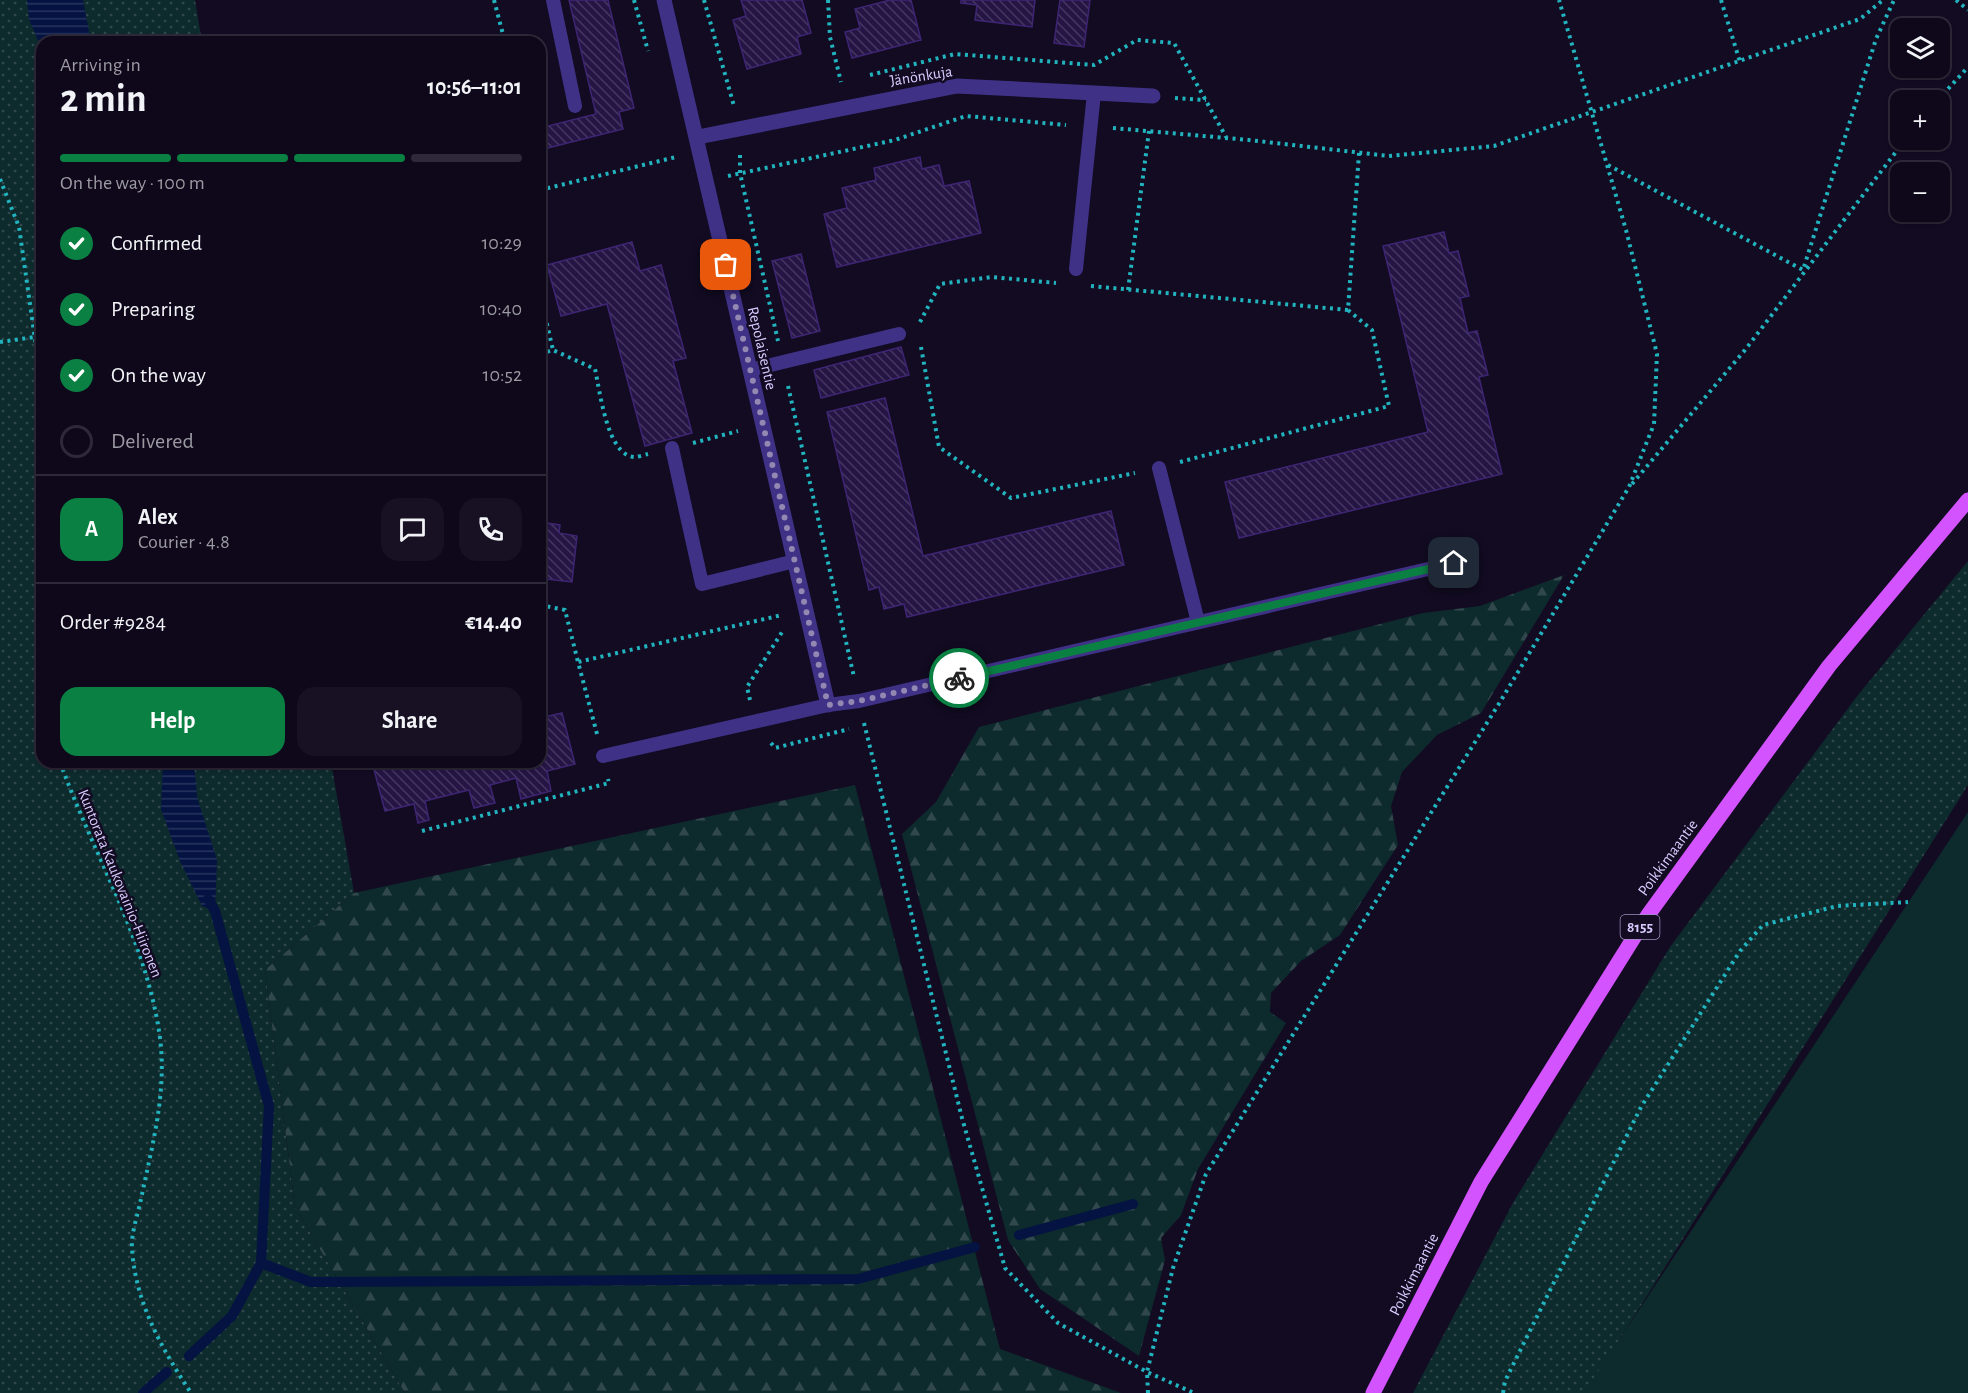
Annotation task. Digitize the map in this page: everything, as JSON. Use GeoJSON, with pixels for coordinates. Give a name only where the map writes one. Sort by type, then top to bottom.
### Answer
{"type":"FeatureCollection","features":[{"type":"Feature","properties":{"kind":"main road","name":"Poikkimaantie"},"geometry":{"type":"LineString","coordinates":[[1373,1393],[1481,1182],[1648,915],[1829,666],[1968,500]]}},
{"type":"Feature","properties":{"kind":"street","name":"Repolaisentie"},"geometry":{"type":"LineString","coordinates":[[664,0],[698,137],[828,705]]}},
{"type":"Feature","properties":{"kind":"street","name":"Jänönkuja"},"geometry":{"type":"LineString","coordinates":[[698,137],[957,86],[1152,96]]}},
{"type":"Feature","properties":{"kind":"lane"},"geometry":{"type":"LineString","coordinates":[[553,0],[575,106]]}},
{"type":"Feature","properties":{"kind":"lane"},"geometry":{"type":"LineString","coordinates":[[1076,268],[1094,93]]}},
{"type":"Feature","properties":{"kind":"lane"},"geometry":{"type":"LineString","coordinates":[[750,370],[899,334]]}},
{"type":"Feature","properties":{"kind":"lane"},"geometry":{"type":"LineString","coordinates":[[672,448],[702,584],[795,561]]}},
{"type":"Feature","properties":{"kind":"lane"},"geometry":{"type":"LineString","coordinates":[[1159,468],[1198,622]]}},
{"type":"Feature","properties":{"kind":"lane"},"geometry":{"type":"LineString","coordinates":[[603,756],[828,705],[859,701],[1454,563]]}},
{"type":"Feature","properties":{"kind":"path"},"geometry":{"type":"LineString","coordinates":[[494,0],[503,36]]}},
{"type":"Feature","properties":{"kind":"path"},"geometry":{"type":"LineString","coordinates":[[828,0],[830,37],[841,82]]}},
{"type":"Feature","properties":{"kind":"path"},"geometry":{"type":"LineString","coordinates":[[1559,0],[1607,164],[1657,354],[1654,424],[1629,487]]}},
{"type":"Feature","properties":{"kind":"path"},"geometry":{"type":"LineString","coordinates":[[1721,0],[1740,62]]}},
{"type":"Feature","properties":{"kind":"path"},"geometry":{"type":"LineString","coordinates":[[740,173],[895,140],[966,116],[1226,138],[1389,156],[1494,146],[1592,114],[1860,19],[1883,0]]}},
{"type":"Feature","properties":{"kind":"path"},"geometry":{"type":"LineString","coordinates":[[1803,270],[1876,39],[1894,0]]}},
{"type":"Feature","properties":{"kind":"path"},"geometry":{"type":"LineString","coordinates":[[1956,0],[1968,10]]}},
{"type":"Feature","properties":{"kind":"path"},"geometry":{"type":"LineString","coordinates":[[1947,90],[1968,67]]}},
{"type":"Feature","properties":{"kind":"path"},"geometry":{"type":"LineString","coordinates":[[1207,100],[1226,138]]}},
{"type":"Feature","properties":{"kind":"path"},"geometry":{"type":"LineString","coordinates":[[1128,290],[1149,131]]}},
{"type":"Feature","properties":{"kind":"path"},"geometry":{"type":"LineString","coordinates":[[1148,1393],[1147,1372],[1173,1268],[1206,1174],[1500,702],[1629,487],[1745,350],[1803,270],[1897,150]]}},
{"type":"Feature","properties":{"kind":"path"},"geometry":{"type":"LineString","coordinates":[[1348,310],[1359,153]]}},
{"type":"Feature","properties":{"kind":"path"},"geometry":{"type":"LineString","coordinates":[[546,188],[676,157]]}},
{"type":"Feature","properties":{"kind":"path"},"geometry":{"type":"LineString","coordinates":[[1607,164],[1803,270]]}},
{"type":"Feature","properties":{"kind":"path"},"geometry":{"type":"LineString","coordinates":[[0,179],[19,227],[36,320]]}},
{"type":"Feature","properties":{"kind":"path"},"geometry":{"type":"LineString","coordinates":[[917,327],[940,284],[992,277],[1061,284]]}},
{"type":"Feature","properties":{"kind":"path"},"geometry":{"type":"LineString","coordinates":[[919,338],[939,447],[1011,498],[1159,468],[1389,406],[1372,330],[1348,310],[1084,286]]}},
{"type":"Feature","properties":{"kind":"path"},"geometry":{"type":"LineString","coordinates":[[546,318],[554,350]]}},
{"type":"Feature","properties":{"kind":"path"},"geometry":{"type":"LineString","coordinates":[[0,342],[36,337]]}},
{"type":"Feature","properties":{"kind":"path"},"geometry":{"type":"LineString","coordinates":[[546,352],[554,350],[595,369],[612,440],[623,452],[634,457],[742,430]]}},
{"type":"Feature","properties":{"kind":"path"},"geometry":{"type":"LineString","coordinates":[[775,566],[788,623],[747,687],[754,722],[775,747],[865,725],[962,1118],[1005,1268],[1058,1323],[1147,1372],[1194,1393]]}},
{"type":"Feature","properties":{"kind":"path"},"geometry":{"type":"LineString","coordinates":[[422,831],[609,783],[565,610],[546,606]]}},
{"type":"Feature","properties":{"kind":"path"},"geometry":{"type":"LineString","coordinates":[[578,662],[786,614]]}},
{"type":"Feature","properties":{"kind":"path","name":"Kuntorata Kaukovainio-Hiironen"},"geometry":{"type":"LineString","coordinates":[[62,768],[152,988],[160,1041],[162,1096],[131,1246],[146,1315],[168,1358],[191,1393]]}},
{"type":"Feature","properties":{"kind":"path"},"geometry":{"type":"LineString","coordinates":[[1503,1393],[1505,1381],[1641,1107],[1740,951],[1763,925],[1837,906],[1908,902]]}},
{"type":"Feature","properties":{"kind":"green space"},"geometry":{"type":"Polygon","coordinates":[[[0,0],[195,0],[201,36],[36,36],[36,768],[332,768],[354,893],[265,970],[295,1207],[405,1393],[0,1393],[0,0]]]}},
{"type":"Feature","properties":{"kind":"green space"},"geometry":{"type":"Polygon","coordinates":[[[1968,561],[1968,785],[1586,1393],[1413,1393],[1514,1201],[1670,947],[1858,695],[1968,561]]]}},
{"type":"Feature","properties":{"kind":"green space"},"geometry":{"type":"Polygon","coordinates":[[[1564,575],[1481,713],[1437,735],[1402,772],[1391,806],[1398,845],[1340,935],[1301,961],[1271,993],[1270,1012],[1286,1023],[1198,1169],[1181,1215],[1161,1238],[1165,1260],[1139,1356],[1040,1289],[1008,1240],[902,834],[936,802],[979,727],[1423,613],[1480,606],[1564,575]]]}},
{"type":"Feature","properties":{"kind":"green space"},"geometry":{"type":"Polygon","coordinates":[[[855,785],[1000,1349],[1121,1393],[405,1393],[295,1207],[265,970],[354,893],[855,785]]]}},
{"type":"Feature","properties":{"kind":"green space"},"geometry":{"type":"Polygon","coordinates":[[[1968,812],[1968,1393],[1584,1393],[1968,812]]]}},
{"type":"Feature","properties":{"kind":"shaded area"},"geometry":{"type":"Polygon","coordinates":[[[27,0],[83,0],[90,36],[36,36],[29,19],[27,0]]]}},
{"type":"Feature","properties":{"kind":"shaded area"},"geometry":{"type":"Polygon","coordinates":[[[163,768],[195,768],[197,797],[217,860],[215,911],[202,906],[180,861],[161,809],[163,768]]]}},
{"type":"Feature","properties":{"kind":"building"},"geometry":{"type":"Polygon","coordinates":[[[569,0],[608,0],[634,108],[619,112],[623,129],[546,148],[546,126],[596,114],[569,0]]]}},
{"type":"Feature","properties":{"kind":"building"},"geometry":{"type":"Polygon","coordinates":[[[741,0],[802,0],[811,33],[797,37],[801,54],[747,69],[733,20],[746,16],[741,0]]]}},
{"type":"Feature","properties":{"kind":"building"},"geometry":{"type":"Polygon","coordinates":[[[890,0],[911,0],[921,40],[852,58],[845,32],[860,28],[855,9],[890,0]]]}},
{"type":"Feature","properties":{"kind":"building"},"geometry":{"type":"Polygon","coordinates":[[[961,0],[1035,0],[1032,27],[975,20],[977,5],[961,3],[961,0]]]}},
{"type":"Feature","properties":{"kind":"building"},"geometry":{"type":"Polygon","coordinates":[[[1060,0],[1090,0],[1084,47],[1054,43],[1060,0]]]}},
{"type":"Feature","properties":{"kind":"building"},"geometry":{"type":"Polygon","coordinates":[[[920,157],[922,169],[939,165],[944,186],[969,181],[981,233],[837,267],[824,214],[847,208],[842,188],[876,180],[874,168],[920,157]]]}},
{"type":"Feature","properties":{"kind":"building"},"geometry":{"type":"Polygon","coordinates":[[[1444,232],[1449,253],[1458,251],[1469,296],[1460,298],[1468,333],[1477,331],[1488,375],[1479,377],[1502,474],[1239,538],[1225,482],[1428,432],[1383,246],[1444,232]]]}},
{"type":"Feature","properties":{"kind":"building"},"geometry":{"type":"Polygon","coordinates":[[[632,242],[640,271],[661,265],[686,358],[673,361],[692,433],[645,446],[607,304],[561,316],[547,265],[632,242]]]}},
{"type":"Feature","properties":{"kind":"building"},"geometry":{"type":"Polygon","coordinates":[[[801,254],[820,331],[792,338],[772,261],[801,254]]]}},
{"type":"Feature","properties":{"kind":"building"},"geometry":{"type":"Polygon","coordinates":[[[901,347],[909,375],[821,398],[814,370],[901,347]]]}},
{"type":"Feature","properties":{"kind":"building"},"geometry":{"type":"Polygon","coordinates":[[[885,398],[923,556],[1111,511],[1124,565],[907,617],[904,604],[884,609],[879,587],[869,590],[827,412],[885,398]]]}},
{"type":"Feature","properties":{"kind":"building"},"geometry":{"type":"Polygon","coordinates":[[[546,523],[560,525],[559,533],[577,536],[572,582],[546,579],[546,523]]]}},
{"type":"Feature","properties":{"kind":"building"},"geometry":{"type":"Polygon","coordinates":[[[562,713],[575,764],[547,771],[551,791],[521,799],[516,778],[490,785],[495,803],[474,808],[469,790],[425,801],[429,820],[418,823],[414,804],[385,811],[374,768],[546,768],[546,717],[562,713]]]}},
{"type":"Feature","properties":{"kind":"waterway"},"geometry":{"type":"LineString","coordinates":[[189,1356],[232,1316],[261,1263],[269,1106],[215,911],[208,899]]}},
{"type":"Feature","properties":{"kind":"waterway"},"geometry":{"type":"LineString","coordinates":[[1019,1235],[1133,1204]]}},
{"type":"Feature","properties":{"kind":"waterway"},"geometry":{"type":"LineString","coordinates":[[261,1263],[311,1282],[858,1279],[975,1247]]}},
{"type":"Feature","properties":{"kind":"waterway"},"geometry":{"type":"LineString","coordinates":[[143,1393],[167,1372]]}},
{"type":"Feature","properties":{"kind":"way so far"},"geometry":{"type":"LineString","coordinates":[[726,265],[828,705],[859,701],[959,678]]}},
{"type":"Feature","properties":{"kind":"route"},"geometry":{"type":"LineString","coordinates":[[959,678],[1454,563]]}}]}
